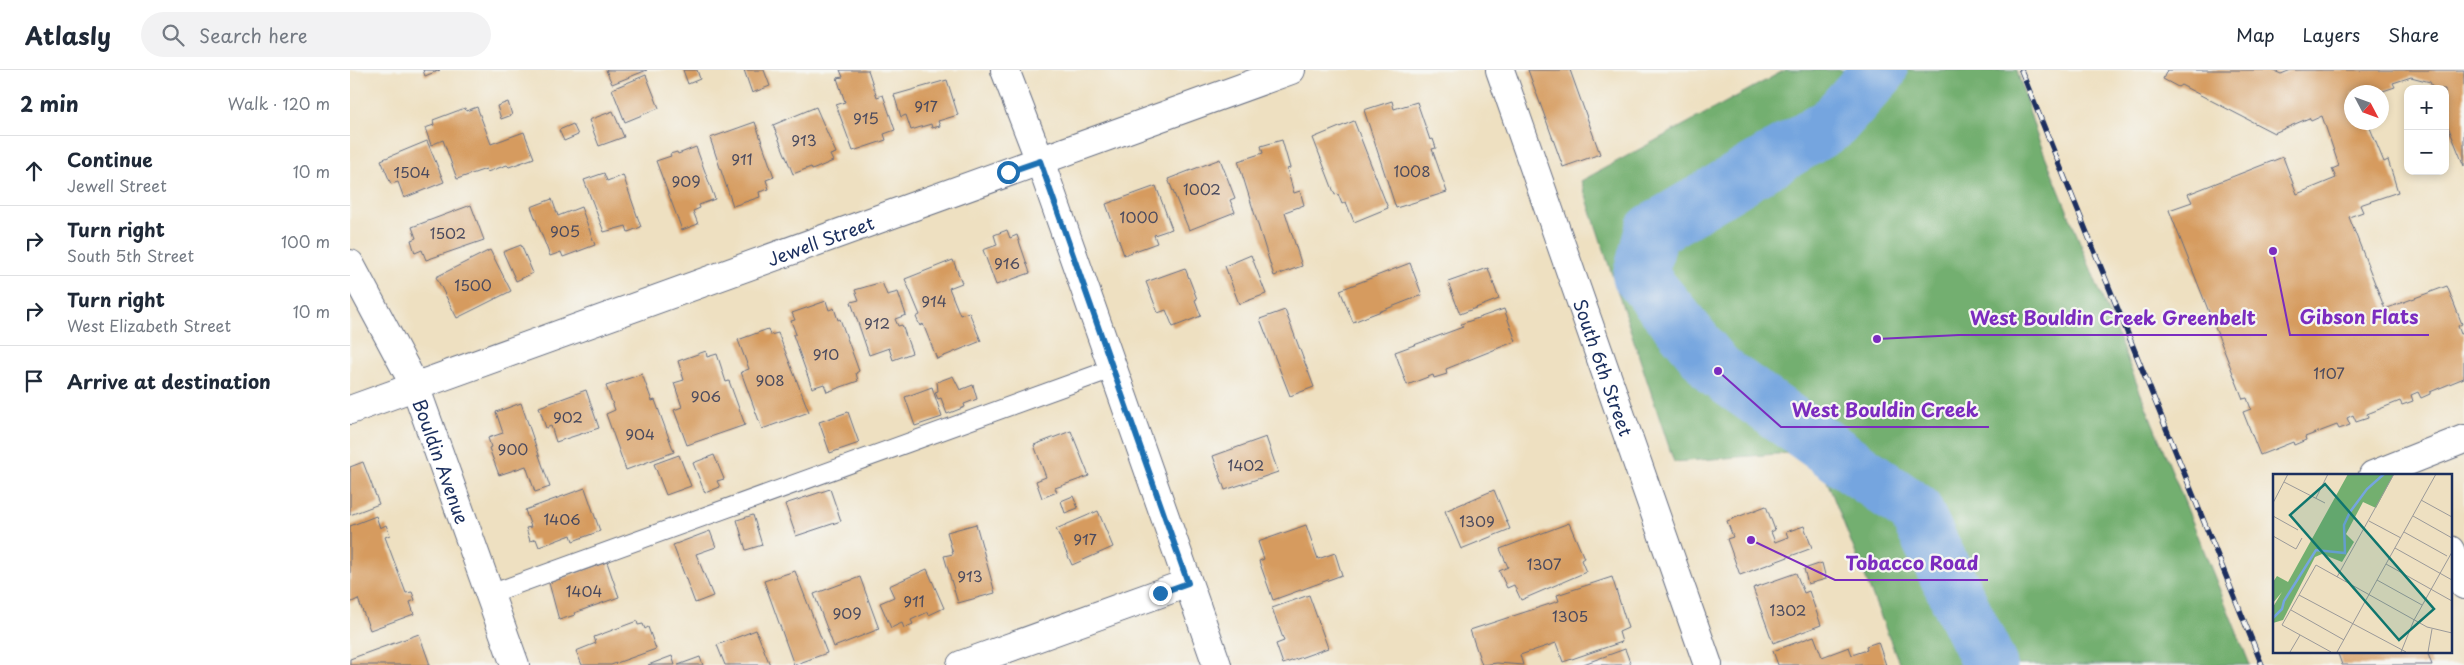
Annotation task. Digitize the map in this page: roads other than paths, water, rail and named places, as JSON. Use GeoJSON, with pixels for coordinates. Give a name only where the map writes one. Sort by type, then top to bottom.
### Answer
{"type":"FeatureCollection","features":[{"type":"Feature","properties":{"kind":"street"},"geometry":{"type":"LineString","coordinates":[[1005,70],[1040,161],[1217,665]]}},
{"type":"Feature","properties":{"kind":"street","name":"Jewell Street"},"geometry":{"type":"LineString","coordinates":[[350,410],[1291,70]]}},
{"type":"Feature","properties":{"kind":"street","name":"South 6th Street"},"geometry":{"type":"LineString","coordinates":[[1500,70],[1708,665]]}},
{"type":"Feature","properties":{"kind":"street","name":"Bouldin Avenue"},"geometry":{"type":"LineString","coordinates":[[350,264],[415,386],[515,665]]}},
{"type":"Feature","properties":{"kind":"street"},"geometry":{"type":"LineString","coordinates":[[2379,474],[2418,467],[2464,439]]}},
{"type":"Feature","properties":{"kind":"street"},"geometry":{"type":"LineString","coordinates":[[2452,555],[2464,585]]}},
{"type":"Feature","properties":{"kind":"street"},"geometry":{"type":"LineString","coordinates":[[961,665],[1188,583]]}},
{"type":"Feature","properties":{"kind":"lane"},"geometry":{"type":"LineString","coordinates":[[490,594],[1112,369]]}},
{"type":"Feature","properties":{"kind":"waterway"},"geometry":{"type":"LineString","coordinates":[[1880,70],[1832,124],[1652,231],[1640,276],[1718,371],[1915,510],[1990,665]]}},
{"type":"Feature","properties":{"kind":"railway"},"geometry":{"type":"LineString","coordinates":[[2021,70],[2262,665]]}},
{"type":"Feature","properties":{"kind":"place","name":"Gibson Flats"},"geometry":{"type":"Point","coordinates":[2273,251]}},
{"type":"Feature","properties":{"kind":"place","name":"West Bouldin Creek Greenbelt"},"geometry":{"type":"Point","coordinates":[1877,339]}},
{"type":"Feature","properties":{"kind":"place","name":"West Bouldin Creek"},"geometry":{"type":"Point","coordinates":[1718,371]}},
{"type":"Feature","properties":{"kind":"place","name":"Tobacco Road"},"geometry":{"type":"Point","coordinates":[1751,540]}}]}
